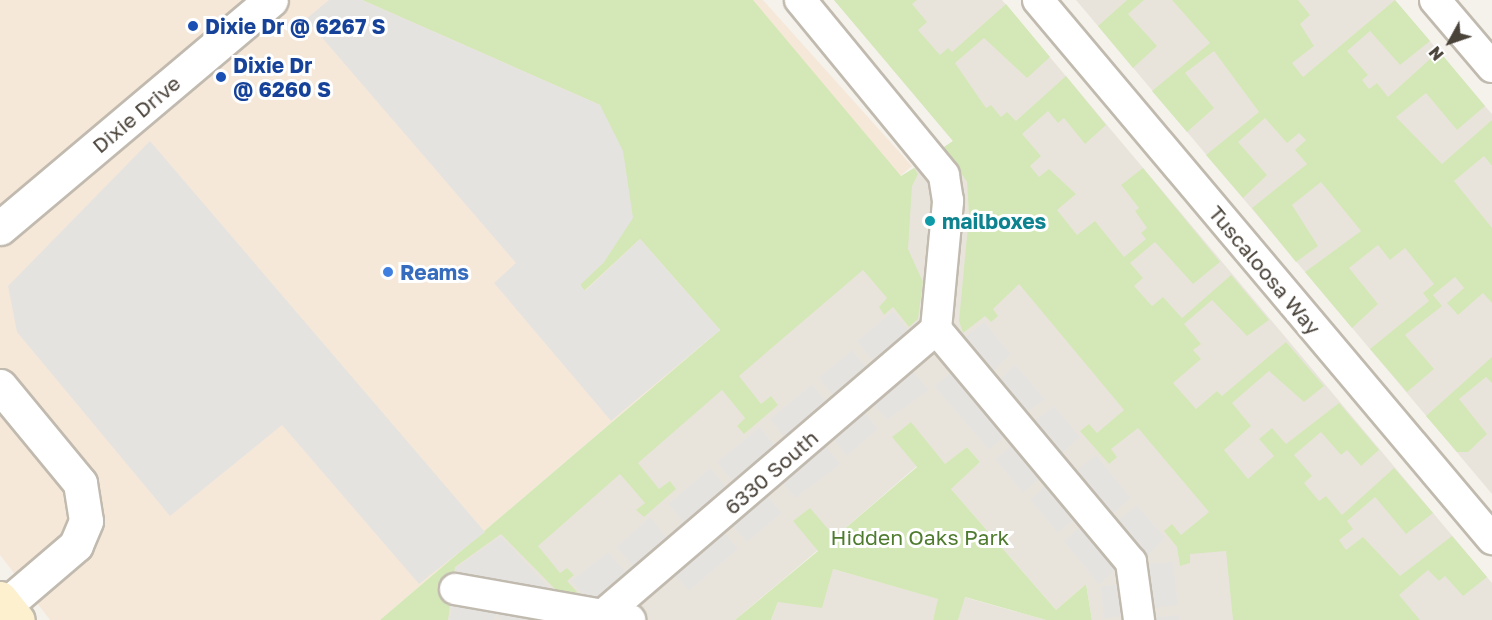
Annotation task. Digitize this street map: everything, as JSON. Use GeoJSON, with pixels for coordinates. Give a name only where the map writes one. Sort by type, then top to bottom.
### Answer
{"type":"FeatureCollection","features":[{"type":"Feature","properties":{"kind":"street","name":"Dixie Drive"},"geometry":{"type":"LineString","coordinates":[[0,228],[271,0]]}},
{"type":"Feature","properties":{"kind":"street"},"geometry":{"type":"LineString","coordinates":[[800,0],[944,175],[948,201],[936,329],[1131,562],[1139,620]]}},
{"type":"Feature","properties":{"kind":"street","name":"Tuscaloosa Way"},"geometry":{"type":"LineString","coordinates":[[1038,0],[1492,539]]}},
{"type":"Feature","properties":{"kind":"street"},"geometry":{"type":"LineString","coordinates":[[1435,0],[1492,67]]}},
{"type":"Feature","properties":{"kind":"street","name":"6330 South"},"geometry":{"type":"LineString","coordinates":[[455,589],[617,617],[936,329]]}},
{"type":"Feature","properties":{"kind":"street"},"geometry":{"type":"LineString","coordinates":[[0,386],[80,483],[87,521],[76,545],[6,608]]}},
{"type":"Feature","properties":{"kind":"shaded area"},"geometry":{"type":"Polygon","coordinates":[[[0,0],[763,0],[912,166],[380,620],[50,620],[0,555],[0,0]]]}},
{"type":"Feature","properties":{"kind":"shaded area"},"geometry":{"type":"Polygon","coordinates":[[[329,0],[362,0],[600,105],[623,151],[633,218],[604,262],[580,285],[585,291],[640,239],[720,330],[611,421],[494,283],[516,263],[306,19],[329,0]]]}},
{"type":"Feature","properties":{"kind":"shaded area"},"geometry":{"type":"Polygon","coordinates":[[[834,0],[1002,0],[1492,583],[1492,620],[1092,620],[1086,584],[1056,610],[950,488],[980,462],[967,447],[946,465],[917,466],[835,537],[794,521],[818,550],[735,620],[382,620],[902,177],[953,141],[834,0]]]}},
{"type":"Feature","properties":{"kind":"shaded area"},"geometry":{"type":"Polygon","coordinates":[[[1076,0],[1395,0],[1492,114],[1492,494],[1076,0]]]}},
{"type":"Feature","properties":{"kind":"shaded area"},"geometry":{"type":"Polygon","coordinates":[[[150,141],[485,532],[419,584],[282,425],[170,516],[17,332],[8,286],[150,141]]]}},
{"type":"Feature","properties":{"kind":"shaded area"},"geometry":{"type":"Polygon","coordinates":[[[893,311],[910,333],[594,605],[571,581],[608,552],[625,571],[632,565],[616,547],[650,517],[666,537],[683,522],[668,504],[710,468],[726,487],[732,481],[717,462],[760,427],[775,446],[784,437],[770,419],[812,384],[826,402],[834,396],[818,378],[852,350],[867,368],[874,362],[857,341],[893,311]]]}},
{"type":"Feature","properties":{"kind":"shaded area"},"geometry":{"type":"Polygon","coordinates":[[[984,322],[1011,354],[992,372],[999,380],[1015,364],[1045,399],[1027,412],[1033,422],[1054,406],[1080,437],[1062,453],[1076,471],[1096,455],[1131,498],[1112,514],[1117,521],[1137,505],[1165,538],[1144,559],[961,341],[984,322]]]}},
{"type":"Feature","properties":{"kind":"shaded area"},"geometry":{"type":"Polygon","coordinates":[[[902,358],[929,390],[887,420],[873,403],[863,410],[878,429],[847,456],[832,437],[824,445],[841,464],[795,498],[780,480],[765,493],[782,513],[747,542],[729,522],[721,529],[738,549],[689,591],[668,567],[902,358]]]}},
{"type":"Feature","properties":{"kind":"shaded area"},"geometry":{"type":"Polygon","coordinates":[[[956,369],[1123,563],[1099,585],[1064,541],[1082,525],[1076,518],[1058,533],[1030,500],[1047,484],[1041,477],[1023,493],[995,459],[1014,443],[1006,435],[989,450],[934,386],[956,369]]]}},
{"type":"Feature","properties":{"kind":"shaded area"},"geometry":{"type":"Polygon","coordinates":[[[501,536],[556,595],[541,620],[502,620],[496,613],[494,620],[450,620],[456,568],[501,536]]]}},
{"type":"Feature","properties":{"kind":"shaded area"},"geometry":{"type":"Polygon","coordinates":[[[1173,562],[1178,605],[1154,608],[1155,617],[1179,615],[1179,620],[1153,620],[1146,564],[1173,562]]]}},
{"type":"Feature","properties":{"kind":"shaded area"},"geometry":{"type":"Polygon","coordinates":[[[833,569],[939,599],[933,620],[771,620],[778,602],[833,569]]]}},
{"type":"Feature","properties":{"kind":"shaded area"},"geometry":{"type":"Polygon","coordinates":[[[1121,584],[1125,616],[1104,618],[1100,587],[1121,584]]]}},
{"type":"Feature","properties":{"kind":"shaded area"},"geometry":{"type":"Polygon","coordinates":[[[964,597],[1046,620],[958,620],[964,597]]]}},
{"type":"Feature","properties":{"kind":"green space"},"geometry":{"type":"Polygon","coordinates":[[[362,0],[753,0],[901,176],[914,168],[918,174],[912,186],[908,249],[923,282],[918,319],[909,327],[893,307],[884,315],[879,307],[887,298],[863,270],[739,376],[761,404],[771,396],[778,405],[744,434],[737,426],[745,418],[722,390],[638,463],[659,489],[670,481],[676,489],[644,517],[636,510],[645,503],[620,474],[538,546],[560,573],[567,568],[574,575],[567,581],[579,594],[557,591],[501,534],[455,567],[448,620],[380,620],[720,330],[640,239],[584,291],[580,284],[604,262],[600,105],[362,0]]]}},
{"type":"Feature","properties":{"kind":"green space"},"geometry":{"type":"Polygon","coordinates":[[[834,0],[917,0],[912,4],[927,22],[918,30],[940,55],[948,48],[952,52],[1006,4],[1050,57],[1027,78],[984,38],[955,63],[986,108],[991,105],[1001,117],[1007,112],[1016,121],[1066,76],[1106,125],[1085,144],[1064,118],[1058,123],[1048,111],[1022,134],[1041,156],[1030,166],[1039,177],[1049,169],[1076,194],[1057,210],[1077,235],[1095,221],[1124,257],[1146,239],[1141,233],[1147,228],[1135,211],[1139,208],[1121,185],[1143,168],[1220,262],[1193,284],[1155,242],[1130,263],[1143,278],[1134,286],[1152,306],[1163,297],[1182,318],[1231,275],[1269,320],[1247,336],[1212,300],[1184,324],[1201,344],[1193,350],[1201,359],[1173,383],[1196,409],[1217,391],[1222,396],[1286,342],[1324,386],[1304,402],[1269,371],[1232,403],[1251,426],[1224,450],[1248,479],[1274,456],[1259,439],[1272,428],[1286,444],[1339,403],[1379,450],[1361,466],[1347,450],[1341,455],[1321,432],[1294,455],[1312,476],[1304,483],[1319,501],[1326,496],[1342,515],[1394,468],[1433,513],[1406,534],[1375,497],[1347,521],[1353,529],[1339,540],[1346,550],[1363,537],[1400,576],[1452,536],[1487,577],[1463,596],[1445,576],[1439,581],[1428,570],[1399,595],[1420,620],[1233,620],[1226,551],[1190,554],[1190,563],[1180,566],[1177,547],[1164,531],[1172,524],[1181,535],[1209,512],[1138,428],[1111,449],[1117,457],[1109,464],[1080,431],[1089,424],[1097,433],[1124,410],[1019,284],[993,309],[998,316],[991,322],[985,316],[963,333],[959,321],[969,215],[967,182],[944,147],[953,141],[834,0]]]}},
{"type":"Feature","properties":{"kind":"green space"},"geometry":{"type":"Polygon","coordinates":[[[1127,0],[1144,0],[1128,14],[1157,46],[1133,68],[1098,26],[1127,0]]]}},
{"type":"Feature","properties":{"kind":"green space"},"geometry":{"type":"Polygon","coordinates":[[[1172,0],[1298,0],[1310,15],[1300,24],[1314,46],[1292,63],[1303,77],[1395,0],[1430,41],[1400,65],[1370,31],[1347,51],[1368,75],[1362,80],[1369,89],[1377,83],[1388,97],[1439,51],[1485,106],[1457,130],[1426,93],[1396,117],[1442,164],[1492,120],[1492,166],[1484,156],[1454,181],[1492,228],[1492,303],[1483,293],[1458,315],[1447,303],[1464,288],[1455,277],[1433,295],[1442,306],[1405,335],[1434,369],[1407,392],[1370,349],[1429,301],[1423,293],[1434,284],[1405,248],[1390,260],[1378,245],[1349,268],[1378,304],[1352,328],[1305,272],[1361,231],[1321,182],[1292,205],[1318,246],[1296,262],[1252,208],[1307,164],[1295,150],[1306,140],[1299,133],[1287,143],[1265,118],[1238,142],[1267,175],[1243,198],[1206,155],[1259,112],[1214,51],[1185,73],[1214,108],[1187,132],[1152,91],[1210,43],[1172,0]]]}},
{"type":"Feature","properties":{"kind":"green space"},"geometry":{"type":"Polygon","coordinates":[[[1492,357],[1492,383],[1486,377],[1459,399],[1487,434],[1468,452],[1457,452],[1426,416],[1492,357]]]}},
{"type":"Feature","properties":{"kind":"green space","name":"Hidden Oaks Park"},"geometry":{"type":"Polygon","coordinates":[[[911,422],[945,464],[967,447],[980,462],[951,489],[1056,610],[1086,584],[1092,620],[1046,620],[965,597],[958,620],[933,620],[938,599],[833,569],[822,608],[778,602],[771,620],[735,620],[818,551],[793,521],[810,508],[835,537],[917,467],[892,437],[911,422]]]}},
{"type":"Feature","properties":{"kind":"place","name":"Dixie Dr @ 6267 S"},"geometry":{"type":"Point","coordinates":[193,26]}},
{"type":"Feature","properties":{"kind":"place","name":"Dixie Dr @ 6260 S"},"geometry":{"type":"Point","coordinates":[221,77]}},
{"type":"Feature","properties":{"kind":"place","name":"mailboxes"},"geometry":{"type":"Point","coordinates":[930,221]}},
{"type":"Feature","properties":{"kind":"place","name":"Reams"},"geometry":{"type":"Point","coordinates":[388,272]}}]}
